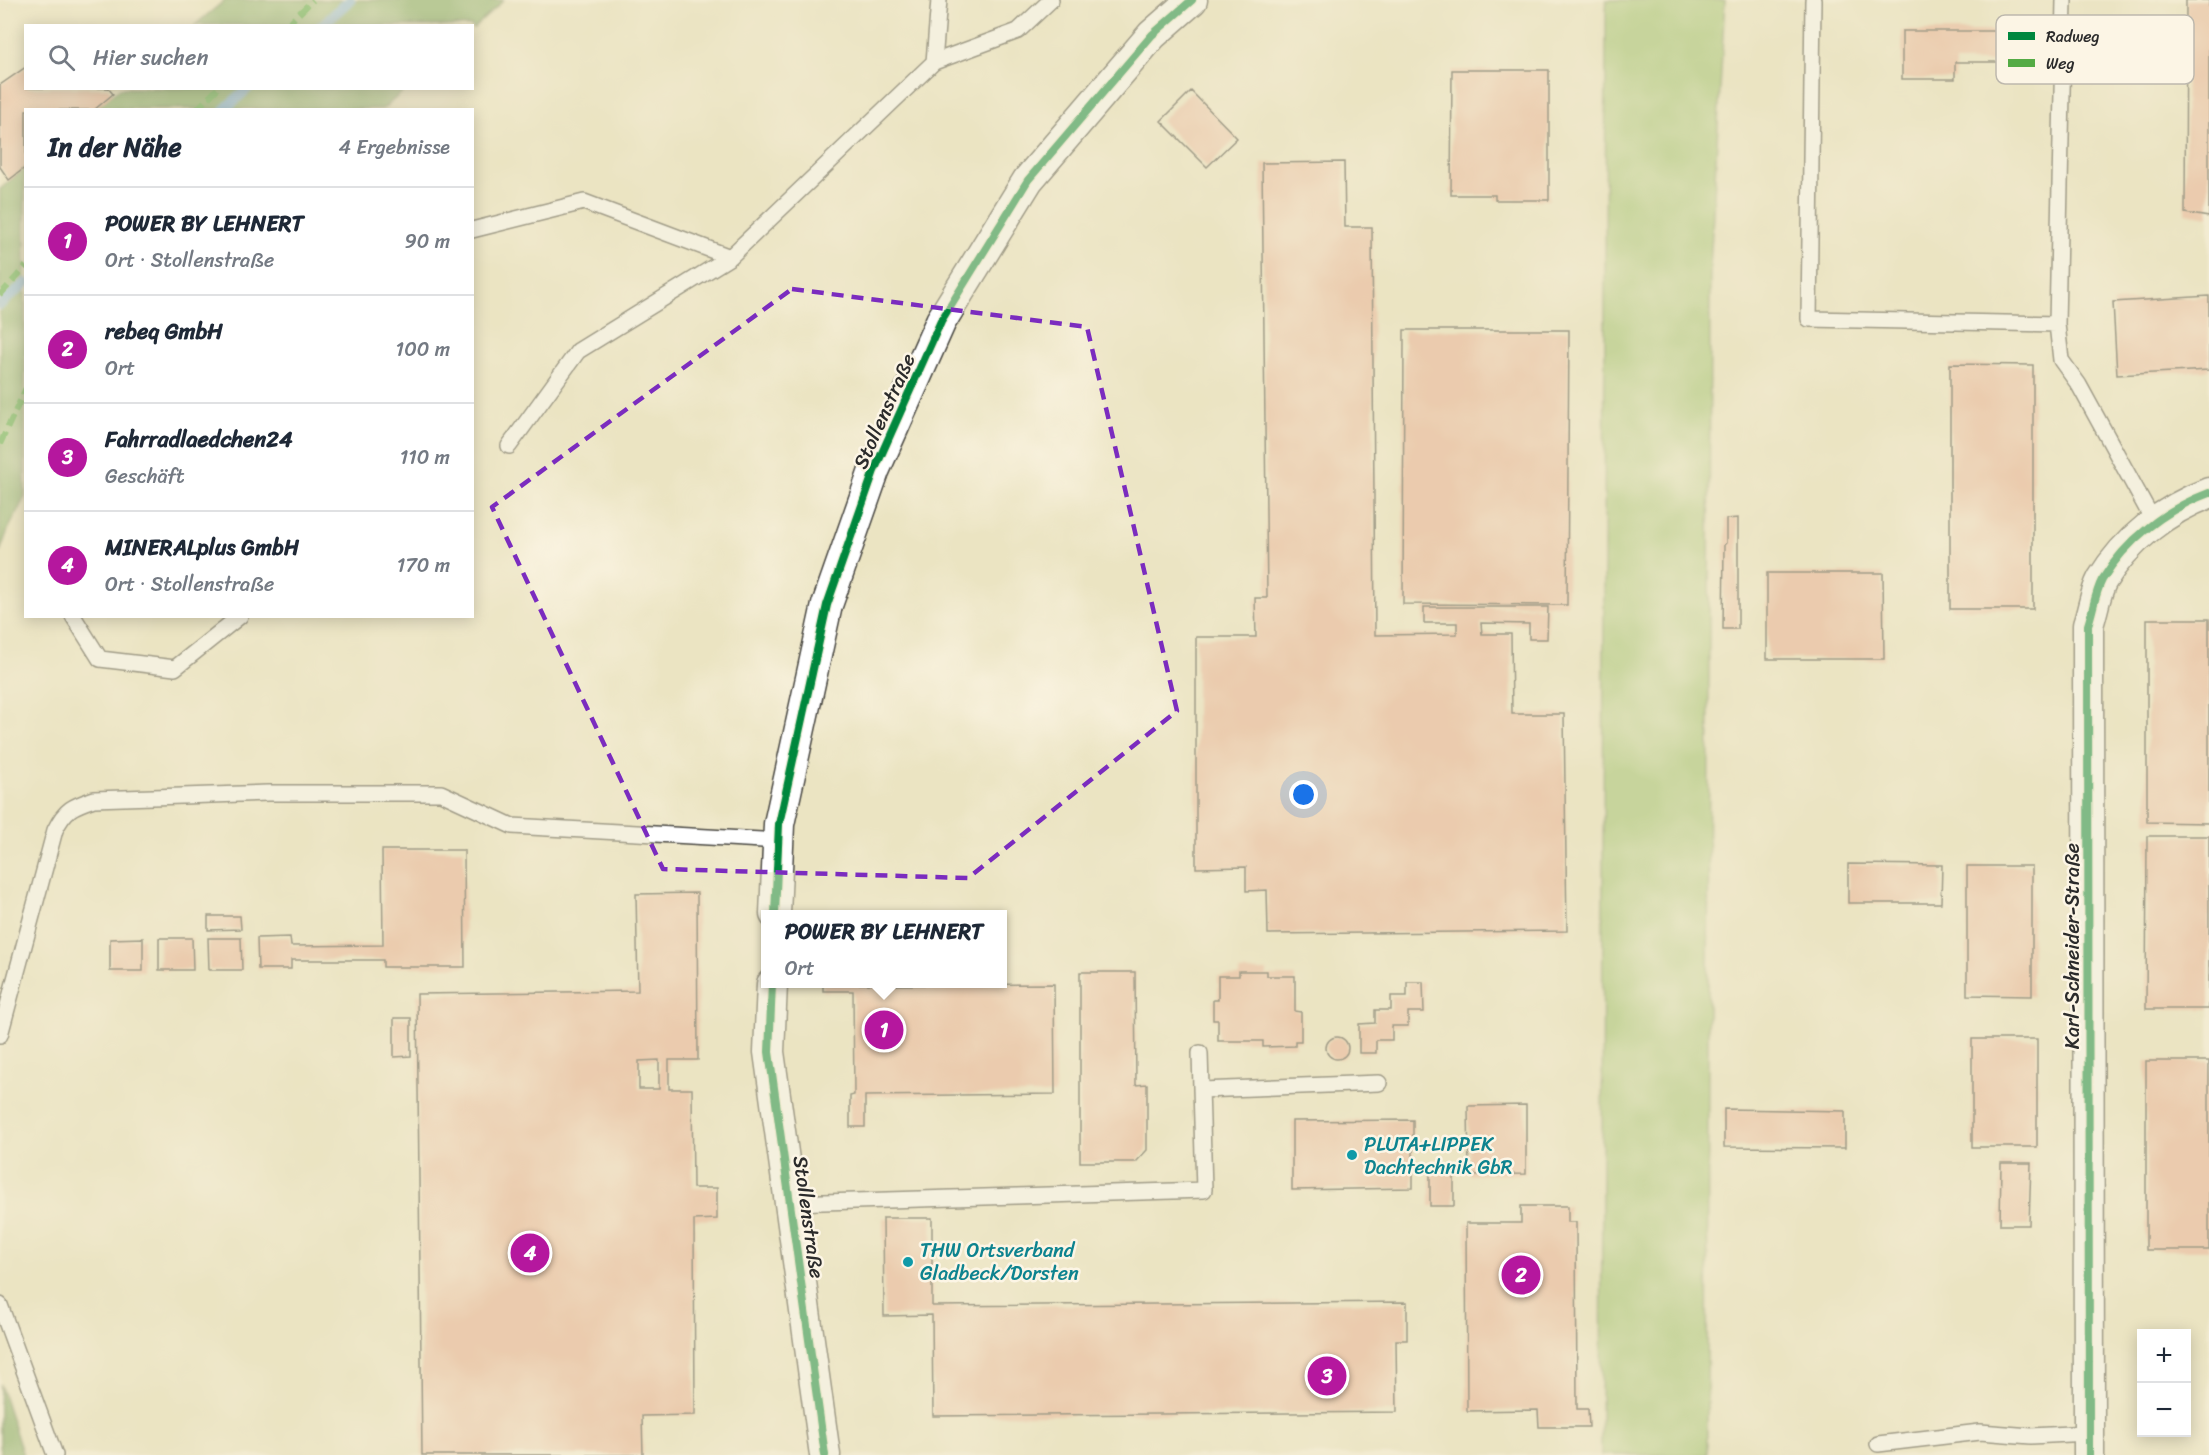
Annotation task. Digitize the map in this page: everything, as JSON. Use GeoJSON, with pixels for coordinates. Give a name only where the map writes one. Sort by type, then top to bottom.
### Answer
{"type":"FeatureCollection","features":[{"type":"Feature","properties":{"kind":"street","name":"Stollenstraße"},"geometry":{"type":"LineString","coordinates":[[775,910],[779,824],[827,605],[874,471],[941,321],[1028,180],[1152,35],[1191,0]]}},
{"type":"Feature","properties":{"kind":"street","name":"Karl-Schneider-Straße"},"geometry":{"type":"LineString","coordinates":[[2089,1444],[2088,625],[2101,582],[2122,551],[2154,522],[2195,498],[2209,493]]}},
{"type":"Feature","properties":{"kind":"street","name":"Stollenstraße"},"geometry":{"type":"LineString","coordinates":[[772,988],[768,1052],[825,1455]]}},
{"type":"Feature","properties":{"kind":"lane"},"geometry":{"type":"LineString","coordinates":[[934,62],[939,0]]}},
{"type":"Feature","properties":{"kind":"lane"},"geometry":{"type":"LineString","coordinates":[[508,446],[578,351],[730,257],[934,62],[1018,31],[1051,0]]}},
{"type":"Feature","properties":{"kind":"lane"},"geometry":{"type":"LineString","coordinates":[[1813,0],[1809,319],[2057,324]]}},
{"type":"Feature","properties":{"kind":"lane"},"geometry":{"type":"LineString","coordinates":[[2064,0],[2064,15]]}},
{"type":"Feature","properties":{"kind":"lane"},"geometry":{"type":"LineString","coordinates":[[2062,84],[2057,324],[2061,360],[2079,385],[2154,522]]}},
{"type":"Feature","properties":{"kind":"lane"},"geometry":{"type":"LineString","coordinates":[[474,230],[584,202],[730,257]]}},
{"type":"Feature","properties":{"kind":"lane"},"geometry":{"type":"LineString","coordinates":[[74,618],[100,659],[175,668],[238,618]]}},
{"type":"Feature","properties":{"kind":"lane"},"geometry":{"type":"LineString","coordinates":[[0,1035],[55,830],[63,814],[77,804],[94,799],[268,793],[441,793],[512,826],[778,841]]}},
{"type":"Feature","properties":{"kind":"lane"},"geometry":{"type":"LineString","coordinates":[[791,1203],[1204,1190],[1200,1053]]}},
{"type":"Feature","properties":{"kind":"lane"},"geometry":{"type":"LineString","coordinates":[[1201,1090],[1379,1083]]}},
{"type":"Feature","properties":{"kind":"lane"},"geometry":{"type":"LineString","coordinates":[[0,1305],[55,1455]]}},
{"type":"Feature","properties":{"kind":"lane"},"geometry":{"type":"LineString","coordinates":[[1878,1444],[1980,1432],[2089,1444]]}},
{"type":"Feature","properties":{"kind":"highlighted area"},"geometry":{"type":"Polygon","coordinates":[[[792,289],[1087,327],[1177,711],[968,878],[663,869],[492,507],[792,289]]]}},
{"type":"Feature","properties":{"kind":"green space"},"geometry":{"type":"Polygon","coordinates":[[[225,0],[504,0],[474,28],[474,24],[196,24],[225,0]]]}},
{"type":"Feature","properties":{"kind":"green space"},"geometry":{"type":"Polygon","coordinates":[[[1606,0],[1725,0],[1710,267],[1707,1455],[1601,1455],[1606,0]]]}},
{"type":"Feature","properties":{"kind":"green space"},"geometry":{"type":"Polygon","coordinates":[[[118,90],[405,90],[384,108],[96,108],[118,90]]]}},
{"type":"Feature","properties":{"kind":"green space"},"geometry":{"type":"Polygon","coordinates":[[[24,169],[24,499],[0,552],[0,189],[24,169]]]}},
{"type":"Feature","properties":{"kind":"green space"},"geometry":{"type":"Polygon","coordinates":[[[0,1384],[23,1455],[0,1455],[0,1384]]]}},
{"type":"Feature","properties":{"kind":"building"},"geometry":{"type":"Polygon","coordinates":[[[2186,0],[2209,0],[2209,217],[2185,213],[2186,84],[2194,84],[2194,15],[2186,15],[2186,0]]]}},
{"type":"Feature","properties":{"kind":"building"},"geometry":{"type":"Polygon","coordinates":[[[1902,31],[1996,31],[1996,62],[1955,62],[1955,79],[1902,79],[1902,31]]]}},
{"type":"Feature","properties":{"kind":"building"},"geometry":{"type":"Polygon","coordinates":[[[24,68],[24,90],[110,90],[113,94],[96,108],[24,108],[24,169],[9,180],[0,167],[0,85],[24,68]]]}},
{"type":"Feature","properties":{"kind":"building"},"geometry":{"type":"Polygon","coordinates":[[[1452,70],[1549,70],[1549,200],[1495,200],[1495,195],[1451,195],[1452,70]]]}},
{"type":"Feature","properties":{"kind":"building"},"geometry":{"type":"Polygon","coordinates":[[[1191,91],[1237,138],[1207,167],[1161,121],[1191,91]]]}},
{"type":"Feature","properties":{"kind":"building"},"geometry":{"type":"Polygon","coordinates":[[[1344,162],[1345,227],[1372,227],[1375,635],[1457,634],[1457,623],[1424,623],[1424,607],[1548,607],[1547,639],[1529,639],[1529,624],[1481,623],[1482,634],[1511,634],[1512,714],[1564,714],[1567,931],[1268,934],[1267,890],[1246,891],[1246,867],[1196,868],[1196,637],[1256,637],[1255,598],[1267,598],[1262,163],[1344,162]]]}},
{"type":"Feature","properties":{"kind":"building"},"geometry":{"type":"Polygon","coordinates":[[[2209,296],[2209,370],[2117,375],[2113,302],[2209,296]]]}},
{"type":"Feature","properties":{"kind":"building"},"geometry":{"type":"Polygon","coordinates":[[[1404,330],[1569,330],[1567,605],[1403,604],[1404,330]]]}},
{"type":"Feature","properties":{"kind":"building"},"geometry":{"type":"Polygon","coordinates":[[[1950,364],[2033,365],[2033,609],[1950,609],[1950,364]]]}},
{"type":"Feature","properties":{"kind":"building"},"geometry":{"type":"Polygon","coordinates":[[[1738,518],[1738,629],[1723,629],[1726,519],[1738,518]]]}},
{"type":"Feature","properties":{"kind":"building"},"geometry":{"type":"Polygon","coordinates":[[[1767,573],[1883,573],[1884,659],[1767,659],[1767,573]]]}},
{"type":"Feature","properties":{"kind":"building"},"geometry":{"type":"Polygon","coordinates":[[[2147,619],[2209,619],[2209,823],[2147,822],[2147,619]]]}},
{"type":"Feature","properties":{"kind":"building"},"geometry":{"type":"Polygon","coordinates":[[[2147,836],[2209,836],[2209,1009],[2146,1009],[2147,836]]]}},
{"type":"Feature","properties":{"kind":"building"},"geometry":{"type":"Polygon","coordinates":[[[382,850],[464,850],[465,967],[383,967],[383,960],[291,960],[291,969],[258,969],[257,938],[290,937],[291,946],[383,945],[382,850]]]}},
{"type":"Feature","properties":{"kind":"building"},"geometry":{"type":"Polygon","coordinates":[[[1848,864],[1942,865],[1941,903],[1848,903],[1848,864]]]}},
{"type":"Feature","properties":{"kind":"building"},"geometry":{"type":"Polygon","coordinates":[[[1967,866],[2032,866],[2032,996],[1967,995],[1967,866]]]}},
{"type":"Feature","properties":{"kind":"building"},"geometry":{"type":"Polygon","coordinates":[[[697,893],[698,1060],[669,1060],[669,1089],[692,1089],[693,1188],[717,1188],[717,1219],[694,1220],[695,1415],[642,1416],[643,1455],[422,1455],[417,994],[638,991],[636,894],[697,893]],[[659,1060],[639,1061],[639,1089],[659,1089],[659,1060]]]}},
{"type":"Feature","properties":{"kind":"building"},"geometry":{"type":"Polygon","coordinates":[[[208,916],[240,916],[241,929],[208,930],[208,916]]]}},
{"type":"Feature","properties":{"kind":"building"},"geometry":{"type":"Polygon","coordinates":[[[143,938],[143,971],[110,971],[110,939],[143,938]]]}},
{"type":"Feature","properties":{"kind":"building"},"geometry":{"type":"Polygon","coordinates":[[[159,938],[192,938],[193,970],[159,970],[159,938]]]}},
{"type":"Feature","properties":{"kind":"building"},"geometry":{"type":"Polygon","coordinates":[[[208,938],[241,938],[242,970],[209,970],[208,938]]]}},
{"type":"Feature","properties":{"kind":"building"},"geometry":{"type":"Polygon","coordinates":[[[1239,971],[1267,971],[1267,976],[1295,976],[1295,1011],[1301,1012],[1301,1041],[1295,1041],[1295,1046],[1263,1047],[1263,1041],[1218,1041],[1218,1020],[1213,1020],[1213,1000],[1218,1000],[1218,976],[1239,976],[1239,971]]]}},
{"type":"Feature","properties":{"kind":"building"},"geometry":{"type":"Polygon","coordinates":[[[1080,972],[1135,972],[1136,1085],[1147,1084],[1147,1150],[1136,1162],[1080,1162],[1080,972]]]}},
{"type":"Feature","properties":{"kind":"building"},"geometry":{"type":"Polygon","coordinates":[[[1407,982],[1423,982],[1424,1012],[1408,1012],[1408,1026],[1392,1026],[1392,1040],[1376,1040],[1376,1053],[1359,1053],[1359,1024],[1375,1023],[1375,1010],[1391,1010],[1391,996],[1407,996],[1407,982]]]}},
{"type":"Feature","properties":{"kind":"building"},"geometry":{"type":"Polygon","coordinates":[[[1007,984],[1054,984],[1055,1094],[865,1096],[865,1127],[850,1127],[850,1096],[854,1095],[853,991],[823,991],[823,988],[1007,988],[1007,984]]]}},
{"type":"Feature","properties":{"kind":"building"},"geometry":{"type":"Polygon","coordinates":[[[394,1018],[411,1018],[411,1056],[394,1057],[394,1018]]]}},
{"type":"Feature","properties":{"kind":"building"},"geometry":{"type":"Polygon","coordinates":[[[1337,1037],[1347,1044],[1348,1048],[1341,1058],[1337,1059],[1327,1052],[1326,1048],[1333,1038],[1337,1037]]]}},
{"type":"Feature","properties":{"kind":"building"},"geometry":{"type":"Polygon","coordinates":[[[1972,1039],[2037,1039],[2037,1147],[1972,1147],[1972,1039]]]}},
{"type":"Feature","properties":{"kind":"building"},"geometry":{"type":"Polygon","coordinates":[[[2146,1061],[2209,1061],[2209,1250],[2146,1250],[2146,1061]]]}},
{"type":"Feature","properties":{"kind":"building"},"geometry":{"type":"Polygon","coordinates":[[[1526,1105],[1526,1174],[1469,1175],[1468,1106],[1526,1105]]]}},
{"type":"Feature","properties":{"kind":"building"},"geometry":{"type":"Polygon","coordinates":[[[1724,1109],[1845,1111],[1845,1148],[1724,1147],[1724,1109]]]}},
{"type":"Feature","properties":{"kind":"building","name":"PLUTA+LIPPEK Dachtechnik GbR"},"geometry":{"type":"Polygon","coordinates":[[[1413,1120],[1413,1188],[1292,1190],[1292,1121],[1413,1120]]]}},
{"type":"Feature","properties":{"kind":"building"},"geometry":{"type":"Polygon","coordinates":[[[2001,1163],[2031,1163],[2029,1225],[2000,1225],[2001,1163]]]}},
{"type":"Feature","properties":{"kind":"building"},"geometry":{"type":"Polygon","coordinates":[[[1430,1168],[1454,1168],[1454,1206],[1430,1206],[1430,1168]]]}},
{"type":"Feature","properties":{"kind":"building"},"geometry":{"type":"Polygon","coordinates":[[[1521,1206],[1568,1206],[1568,1222],[1576,1222],[1577,1409],[1588,1409],[1589,1427],[1539,1427],[1538,1410],[1467,1411],[1466,1223],[1521,1223],[1521,1206]]]}},
{"type":"Feature","properties":{"kind":"building"},"geometry":{"type":"Polygon","coordinates":[[[883,1218],[932,1218],[932,1306],[1407,1302],[1407,1340],[1396,1340],[1397,1412],[933,1416],[932,1315],[884,1316],[883,1218]]]}},
{"type":"Feature","properties":{"kind":"waterway"},"geometry":{"type":"LineString","coordinates":[[323,24],[350,0]]}},
{"type":"Feature","properties":{"kind":"waterway"},"geometry":{"type":"LineString","coordinates":[[226,108],[246,90]]}},
{"type":"Feature","properties":{"kind":"waterway"},"geometry":{"type":"LineString","coordinates":[[0,305],[24,285]]}},
{"type":"Feature","properties":{"kind":"marked path"},"geometry":{"type":"LineString","coordinates":[[288,24],[313,0]]}},
{"type":"Feature","properties":{"kind":"marked path"},"geometry":{"type":"LineString","coordinates":[[198,108],[216,90]]}},
{"type":"Feature","properties":{"kind":"marked path"},"geometry":{"type":"LineString","coordinates":[[0,295],[24,268]]}},
{"type":"Feature","properties":{"kind":"marked path"},"geometry":{"type":"LineString","coordinates":[[0,444],[24,392]]}},
{"type":"Feature","properties":{"kind":"cycle path"},"geometry":{"type":"LineString","coordinates":[[775,910],[779,824],[827,605],[874,471],[941,321],[1028,180],[1152,35],[1192,0]]}},
{"type":"Feature","properties":{"kind":"cycle path"},"geometry":{"type":"LineString","coordinates":[[2089,1455],[2088,625],[2102,580],[2123,552],[2135,539],[2163,517],[2209,493]]}},
{"type":"Feature","properties":{"kind":"cycle path"},"geometry":{"type":"LineString","coordinates":[[772,988],[769,1052],[825,1455]]}},
{"type":"Feature","properties":{"kind":"place","name":"POWER BY LEHNERT"},"geometry":{"type":"Point","coordinates":[884,1030]}},
{"type":"Feature","properties":{"kind":"place","name":"PLUTA+LIPPEK Dachtechnik GbR"},"geometry":{"type":"Point","coordinates":[1352,1155]}},
{"type":"Feature","properties":{"kind":"place","name":"MINERALplus GmbH"},"geometry":{"type":"Point","coordinates":[530,1253]}},
{"type":"Feature","properties":{"kind":"place","name":"THW Ortsverband Gladbeck/Dorsten"},"geometry":{"type":"Point","coordinates":[908,1262]}},
{"type":"Feature","properties":{"kind":"place","name":"rebeq GmbH"},"geometry":{"type":"Point","coordinates":[1521,1275]}},
{"type":"Feature","properties":{"kind":"place","name":"Fahrradlaedchen24"},"geometry":{"type":"Point","coordinates":[1327,1376]}}]}
